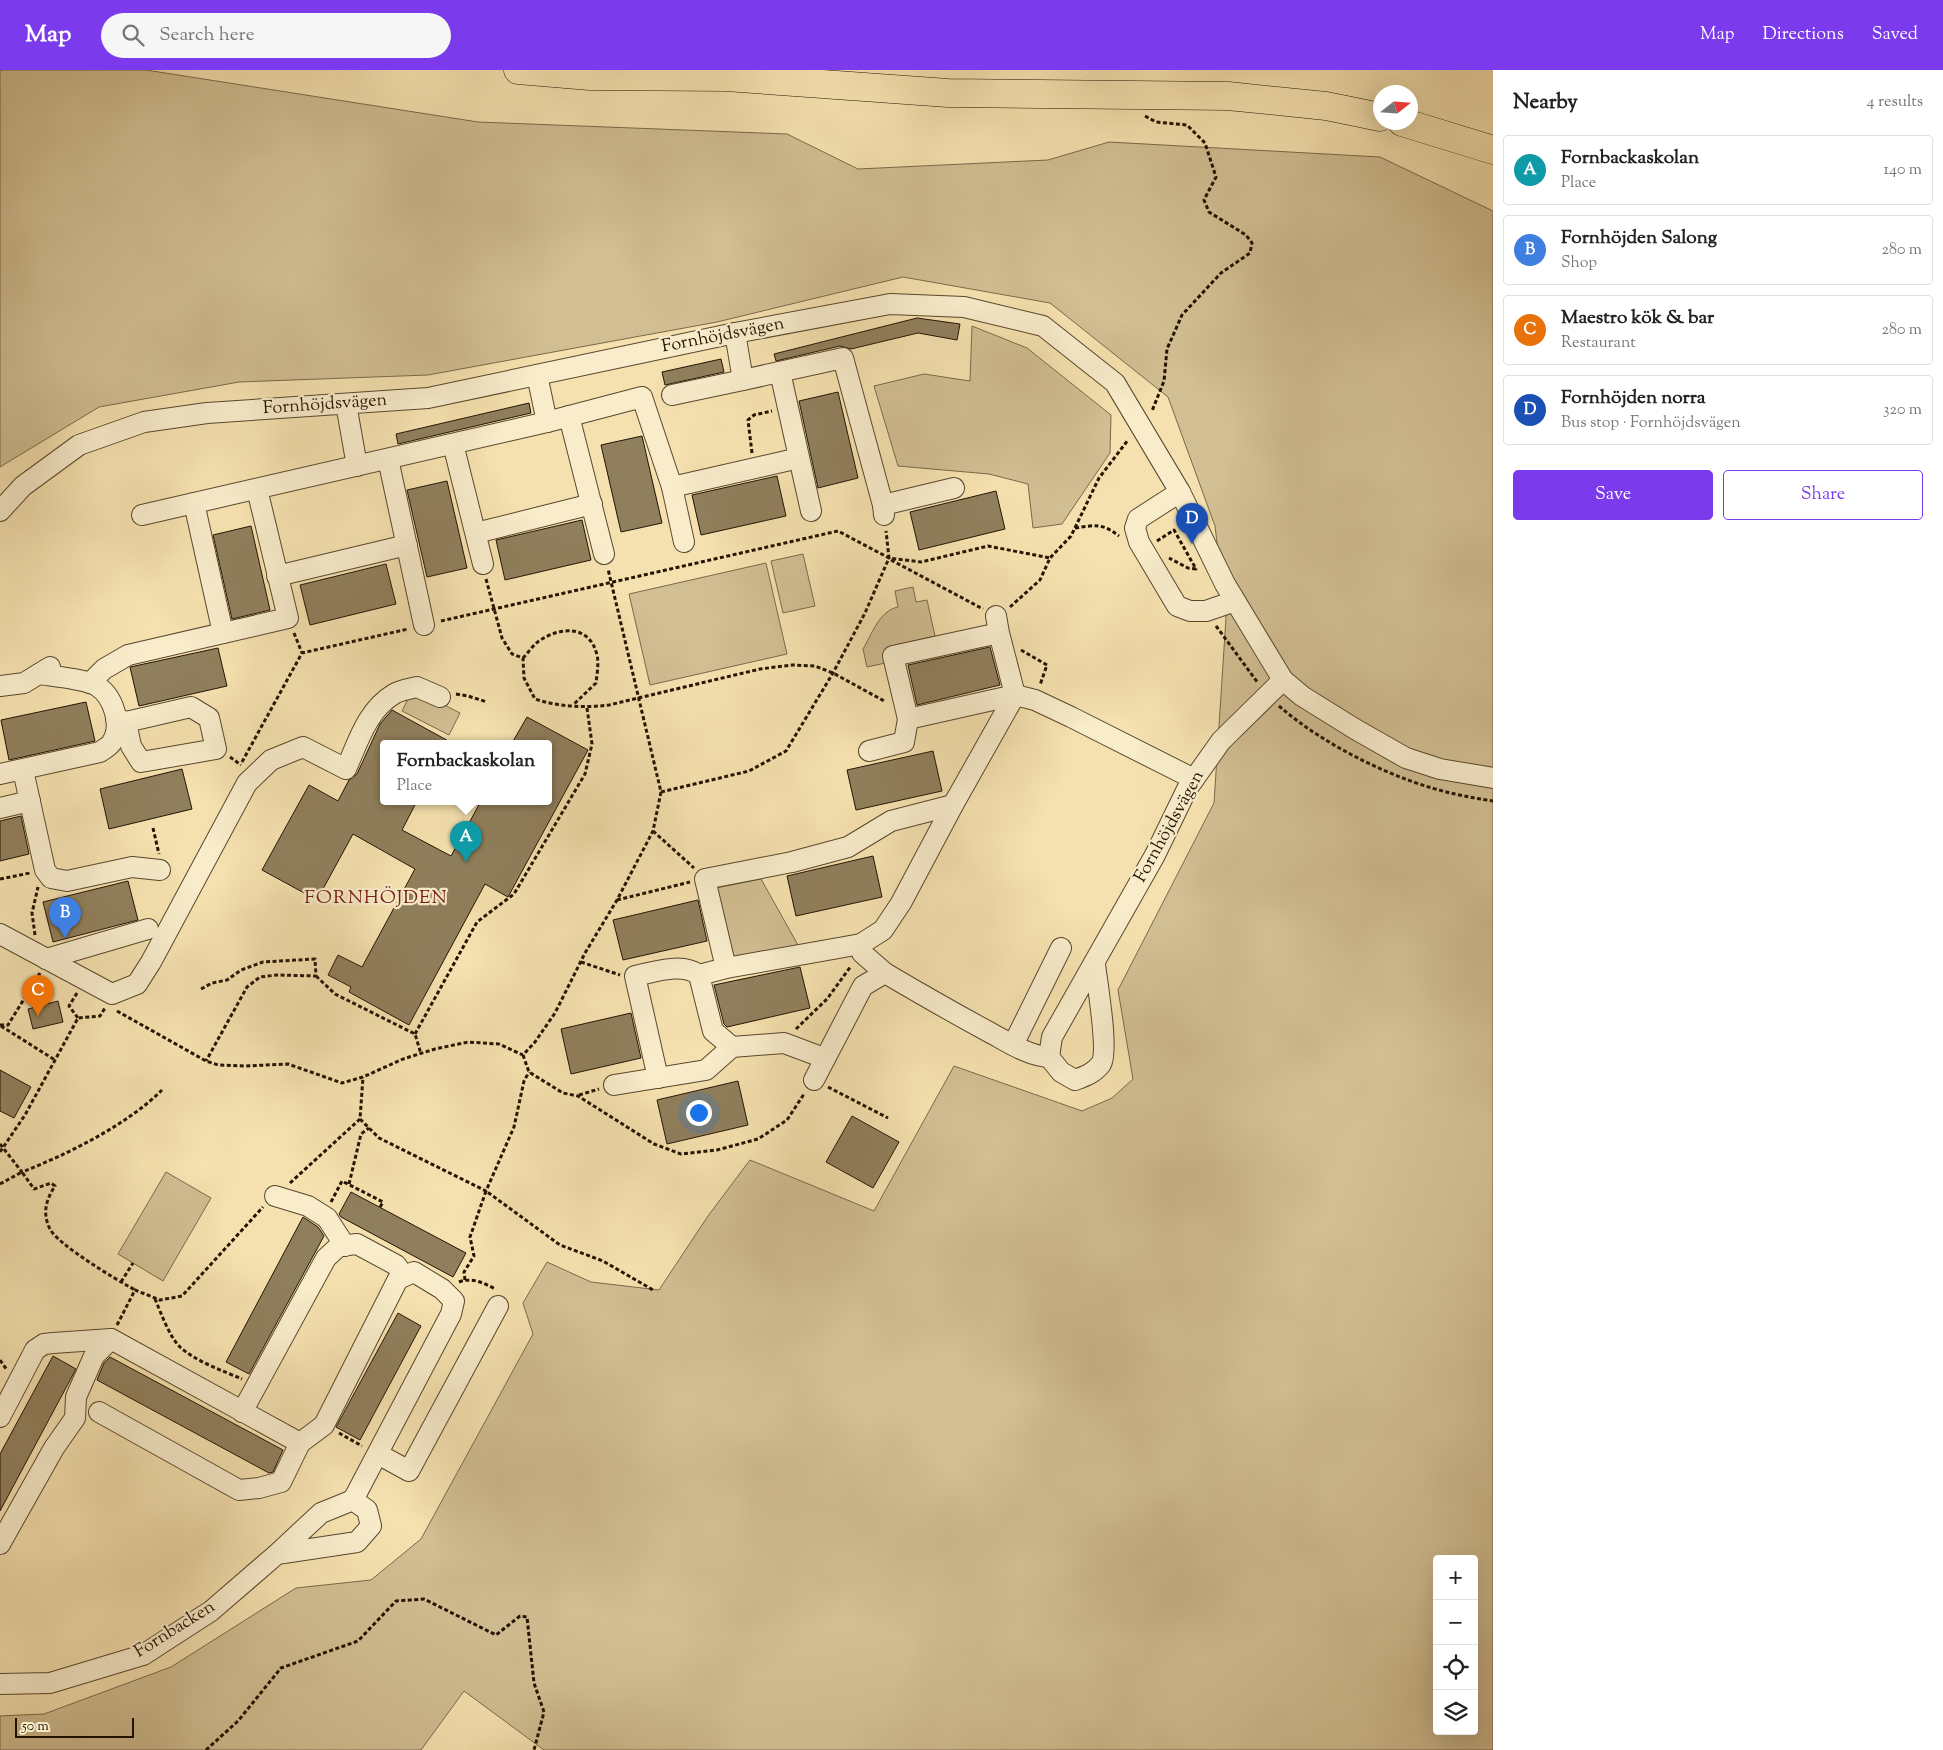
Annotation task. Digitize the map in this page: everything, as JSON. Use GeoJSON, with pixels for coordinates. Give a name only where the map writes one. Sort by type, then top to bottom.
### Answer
{"type":"FeatureCollection","features":[{"type":"Feature","properties":{"kind":"highway"},"geometry":{"type":"LineString","coordinates":[[518,70],[590,76],[726,78],[948,93],[1228,96],[1326,106],[1373,116]]}},
{"type":"Feature","properties":{"kind":"highway"},"geometry":{"type":"LineString","coordinates":[[726,78],[864,70]]}},
{"type":"Feature","properties":{"kind":"highway"},"geometry":{"type":"LineString","coordinates":[[1418,127],[1493,150]]}},
{"type":"Feature","properties":{"kind":"street","name":"Fornhöjdsvägen"},"geometry":{"type":"LineString","coordinates":[[0,511],[23,486],[79,445],[144,422],[207,412],[428,398],[735,333],[890,304],[964,307],[1043,326],[1115,383],[1180,492],[1235,601],[1283,680],[1302,696],[1406,758],[1440,769],[1493,778]]}},
{"type":"Feature","properties":{"kind":"street"},"geometry":{"type":"LineString","coordinates":[[735,333],[743,380]]}},
{"type":"Feature","properties":{"kind":"street"},"geometry":{"type":"LineString","coordinates":[[672,395],[843,358],[883,510],[954,488]]}},
{"type":"Feature","properties":{"kind":"street"},"geometry":{"type":"LineString","coordinates":[[780,372],[811,511]]}},
{"type":"Feature","properties":{"kind":"street"},"geometry":{"type":"LineString","coordinates":[[537,375],[547,422]]}},
{"type":"Feature","properties":{"kind":"street"},"geometry":{"type":"LineString","coordinates":[[142,515],[547,422],[642,397],[672,487],[684,542]]}},
{"type":"Feature","properties":{"kind":"street"},"geometry":{"type":"LineString","coordinates":[[346,404],[357,466]]}},
{"type":"Feature","properties":{"kind":"street"},"geometry":{"type":"LineString","coordinates":[[569,416],[604,554]]}},
{"type":"Feature","properties":{"kind":"street"},"geometry":{"type":"LineString","coordinates":[[453,444],[483,564]]}},
{"type":"Feature","properties":{"kind":"street"},"geometry":{"type":"LineString","coordinates":[[672,487],[799,458]]}},
{"type":"Feature","properties":{"kind":"street"},"geometry":{"type":"LineString","coordinates":[[388,459],[424,625]]}},
{"type":"Feature","properties":{"kind":"street"},"geometry":{"type":"LineString","coordinates":[[90,684],[104,669],[128,655],[288,618],[257,489]]}},
{"type":"Feature","properties":{"kind":"street"},"geometry":{"type":"LineString","coordinates":[[1180,492],[1138,519],[1135,528],[1139,542],[1146,548],[1177,606],[1190,611],[1206,612],[1235,601]]}},
{"type":"Feature","properties":{"kind":"street"},"geometry":{"type":"LineString","coordinates":[[194,503],[223,633]]}},
{"type":"Feature","properties":{"kind":"street"},"geometry":{"type":"LineString","coordinates":[[476,533],[592,504]]}},
{"type":"Feature","properties":{"kind":"street"},"geometry":{"type":"LineString","coordinates":[[277,576],[407,545]]}},
{"type":"Feature","properties":{"kind":"street"},"geometry":{"type":"LineString","coordinates":[[699,975],[726,968],[862,948],[883,930],[901,903],[953,805],[1015,695],[999,630],[893,656],[908,719],[904,742],[868,750]]}},
{"type":"Feature","properties":{"kind":"street"},"geometry":{"type":"LineString","coordinates":[[0,686],[24,683],[56,663]]}},
{"type":"Feature","properties":{"kind":"street"},"geometry":{"type":"LineString","coordinates":[[0,774],[100,752],[112,742],[121,720],[104,691],[95,684],[39,674]]}},
{"type":"Feature","properties":{"kind":"street","name":"Fornhöjdsvägen"},"geometry":{"type":"LineString","coordinates":[[1049,1057],[1052,1038],[1155,855],[1187,789],[1221,741],[1283,680]]}},
{"type":"Feature","properties":{"kind":"street"},"geometry":{"type":"LineString","coordinates":[[0,934],[43,964],[106,1000],[137,984],[151,962],[248,783],[271,760],[303,747],[346,770],[365,725],[379,704],[396,693],[417,687],[440,697]]}},
{"type":"Feature","properties":{"kind":"street"},"geometry":{"type":"LineString","coordinates":[[908,719],[1015,695],[1035,700],[1194,780]]}},
{"type":"Feature","properties":{"kind":"street"},"geometry":{"type":"LineString","coordinates":[[23,770],[45,870],[51,878],[67,881],[132,867],[160,870]]}},
{"type":"Feature","properties":{"kind":"street"},"geometry":{"type":"LineString","coordinates":[[0,808],[30,801]]}},
{"type":"Feature","properties":{"kind":"street"},"geometry":{"type":"LineString","coordinates":[[726,968],[705,879],[792,862],[848,847],[891,821],[953,805]]}},
{"type":"Feature","properties":{"kind":"street"},"geometry":{"type":"LineString","coordinates":[[43,964],[148,929]]}},
{"type":"Feature","properties":{"kind":"street"},"geometry":{"type":"LineString","coordinates":[[862,948],[885,973],[1013,1045],[1039,1057],[1049,1057],[1061,1072],[1075,1080],[1092,1074],[1102,1062],[1104,1036],[1095,964]]}},
{"type":"Feature","properties":{"kind":"street"},"geometry":{"type":"LineString","coordinates":[[1013,1045],[1061,948]]}},
{"type":"Feature","properties":{"kind":"street"},"geometry":{"type":"LineString","coordinates":[[658,1078],[635,976],[690,968],[699,975],[713,1031],[732,1047]]}},
{"type":"Feature","properties":{"kind":"street"},"geometry":{"type":"LineString","coordinates":[[814,1080],[863,986],[885,973]]}},
{"type":"Feature","properties":{"kind":"street"},"geometry":{"type":"LineString","coordinates":[[614,1085],[706,1070],[732,1047],[784,1043],[824,1058]]}},
{"type":"Feature","properties":{"kind":"street"},"geometry":{"type":"LineString","coordinates":[[275,1196],[308,1206],[324,1216],[345,1246]]}},
{"type":"Feature","properties":{"kind":"street"},"geometry":{"type":"LineString","coordinates":[[242,1412],[326,1258],[339,1246],[357,1244],[396,1265],[404,1276]]}},
{"type":"Feature","properties":{"kind":"street"},"geometry":{"type":"LineString","coordinates":[[99,1412],[240,1490],[281,1482],[300,1443],[324,1425],[398,1279],[414,1272],[442,1289],[454,1301],[451,1314],[353,1500],[367,1510],[370,1526],[357,1542],[277,1554]]}},
{"type":"Feature","properties":{"kind":"street"},"geometry":{"type":"LineString","coordinates":[[378,1454],[409,1471],[498,1306]]}},
{"type":"Feature","properties":{"kind":"street"},"geometry":{"type":"LineString","coordinates":[[0,1417],[35,1350],[44,1344],[53,1342],[111,1338],[300,1443]]}},
{"type":"Feature","properties":{"kind":"street"},"geometry":{"type":"LineString","coordinates":[[0,1544],[54,1448],[75,1418],[76,1396],[94,1356],[111,1338]]}},
{"type":"Feature","properties":{"kind":"street","name":"Fornbacken"},"geometry":{"type":"LineString","coordinates":[[0,1684],[50,1683],[142,1655],[211,1610],[277,1554],[321,1513],[353,1500]]}},
{"type":"Feature","properties":{"kind":"path"},"geometry":{"type":"LineString","coordinates":[[1138,113],[1156,122],[1187,125],[1205,143],[1216,177],[1204,200],[1209,212],[1246,235],[1252,243],[1250,253],[1221,273],[1182,315],[1167,349],[1164,381],[1150,415]]}},
{"type":"Feature","properties":{"kind":"path"},"geometry":{"type":"LineString","coordinates":[[754,468],[748,420],[754,415],[788,408]]}},
{"type":"Feature","properties":{"kind":"path"},"geometry":{"type":"LineString","coordinates":[[999,630],[1011,607],[1040,580],[1050,558],[1072,536],[1099,478],[1128,440]]}},
{"type":"Feature","properties":{"kind":"path"},"geometry":{"type":"LineString","coordinates":[[661,792],[749,771],[786,751],[833,673],[865,614],[889,558],[883,510]]}},
{"type":"Feature","properties":{"kind":"path"},"geometry":{"type":"LineString","coordinates":[[1174,530],[1196,569],[1188,568],[1146,548],[1174,530]]}},
{"type":"Feature","properties":{"kind":"path"},"geometry":{"type":"LineString","coordinates":[[236,773],[302,652],[838,531],[889,558],[999,630],[1027,653],[1047,665],[1035,700]]}},
{"type":"Feature","properties":{"kind":"path"},"geometry":{"type":"LineString","coordinates":[[889,558],[921,562],[988,546],[1050,558]]}},
{"type":"Feature","properties":{"kind":"path"},"geometry":{"type":"LineString","coordinates":[[523,1055],[535,1042],[555,1012],[617,900],[653,831],[661,792],[604,554]]}},
{"type":"Feature","properties":{"kind":"path"},"geometry":{"type":"LineString","coordinates":[[483,564],[493,609],[502,638],[512,654],[523,658]]}},
{"type":"Feature","properties":{"kind":"path"},"geometry":{"type":"LineString","coordinates":[[573,705],[596,682],[598,656],[590,639],[575,630],[554,633],[539,641],[523,658],[524,678],[535,700],[587,708],[638,699],[760,668],[792,665],[815,666],[833,673],[895,707],[908,719]]}},
{"type":"Feature","properties":{"kind":"path"},"geometry":{"type":"LineString","coordinates":[[468,696],[486,702]]}},
{"type":"Feature","properties":{"kind":"path"},"geometry":{"type":"LineString","coordinates":[[421,1054],[415,1034],[477,922],[514,894],[585,774],[592,744],[587,708]]}},
{"type":"Feature","properties":{"kind":"path"},"geometry":{"type":"LineString","coordinates":[[153,828],[160,856],[160,870]]}},
{"type":"Feature","properties":{"kind":"path"},"geometry":{"type":"LineString","coordinates":[[653,831],[705,879]]}},
{"type":"Feature","properties":{"kind":"path"},"geometry":{"type":"LineString","coordinates":[[0,880],[45,870]]}},
{"type":"Feature","properties":{"kind":"path"},"geometry":{"type":"LineString","coordinates":[[0,1026],[8,1025],[43,964],[32,913],[36,892],[45,870]]}},
{"type":"Feature","properties":{"kind":"path"},"geometry":{"type":"LineString","coordinates":[[617,900],[705,879]]}},
{"type":"Feature","properties":{"kind":"path"},"geometry":{"type":"LineString","coordinates":[[784,1043],[786,1037],[827,999],[862,948]]}},
{"type":"Feature","properties":{"kind":"path"},"geometry":{"type":"LineString","coordinates":[[201,989],[212,982],[227,980],[241,970],[263,962],[315,959],[316,976]]}},
{"type":"Feature","properties":{"kind":"path"},"geometry":{"type":"LineString","coordinates":[[581,962],[618,975],[635,976]]}},
{"type":"Feature","properties":{"kind":"path"},"geometry":{"type":"LineString","coordinates":[[206,1061],[247,987],[260,977],[277,975],[316,976],[335,994],[415,1034]]}},
{"type":"Feature","properties":{"kind":"path"},"geometry":{"type":"LineString","coordinates":[[78,1018],[69,1006],[79,990]]}},
{"type":"Feature","properties":{"kind":"path"},"geometry":{"type":"LineString","coordinates":[[78,1018],[100,1016],[106,1000],[206,1061],[218,1065],[245,1066],[288,1064],[342,1083],[363,1077],[421,1054],[468,1042],[499,1044],[523,1055],[529,1072],[563,1093],[578,1096],[654,1144],[681,1154],[717,1150],[758,1140],[787,1120],[814,1080],[888,1118]]}},
{"type":"Feature","properties":{"kind":"path"},"geometry":{"type":"LineString","coordinates":[[0,1152],[2,1145],[25,1115],[78,1018]]}},
{"type":"Feature","properties":{"kind":"path"},"geometry":{"type":"LineString","coordinates":[[0,1026],[55,1060]]}},
{"type":"Feature","properties":{"kind":"path"},"geometry":{"type":"LineString","coordinates":[[465,1280],[464,1272],[474,1256],[470,1236],[486,1191],[514,1127],[524,1081],[529,1072]]}},
{"type":"Feature","properties":{"kind":"path"},"geometry":{"type":"LineString","coordinates":[[2,1145],[34,1188],[52,1183],[55,1186],[45,1204],[46,1219],[50,1231],[69,1248],[134,1290],[160,1300],[182,1296],[265,1204],[360,1119],[363,1077]]}},
{"type":"Feature","properties":{"kind":"path"},"geometry":{"type":"LineString","coordinates":[[0,1184],[22,1172],[46,1163],[116,1125],[148,1104],[162,1090]]}},
{"type":"Feature","properties":{"kind":"path"},"geometry":{"type":"LineString","coordinates":[[360,1119],[379,1138],[486,1191],[560,1245],[603,1261],[653,1290]]}},
{"type":"Feature","properties":{"kind":"path"},"geometry":{"type":"LineString","coordinates":[[349,1184],[361,1134],[369,1128]]}},
{"type":"Feature","properties":{"kind":"path"},"geometry":{"type":"LineString","coordinates":[[324,1216],[342,1181],[383,1202],[380,1207]]}},
{"type":"Feature","properties":{"kind":"path"},"geometry":{"type":"LineString","coordinates":[[121,1282],[133,1263]]}},
{"type":"Feature","properties":{"kind":"path"},"geometry":{"type":"LineString","coordinates":[[442,1289],[465,1280],[483,1282],[502,1293],[498,1306]]}},
{"type":"Feature","properties":{"kind":"path"},"geometry":{"type":"LineString","coordinates":[[111,1338],[134,1290]]}},
{"type":"Feature","properties":{"kind":"path"},"geometry":{"type":"LineString","coordinates":[[155,1298],[163,1319],[180,1346],[210,1366],[257,1385]]}},
{"type":"Feature","properties":{"kind":"path"},"geometry":{"type":"LineString","coordinates":[[324,1425],[378,1454]]}},
{"type":"Feature","properties":{"kind":"path"},"geometry":{"type":"LineString","coordinates":[[206,1750],[238,1721],[281,1668],[358,1641],[396,1601],[424,1599],[496,1635],[520,1616],[528,1617],[534,1683],[544,1712],[534,1750]]}},
{"type":"Feature","properties":{"kind":"shaded area"},"geometry":{"type":"Polygon","coordinates":[[[0,70],[146,70],[478,122],[787,134],[858,169],[1048,160],[1109,142],[1380,157],[1493,211],[1493,1750],[544,1750],[464,1691],[421,1750],[0,1750],[0,1716],[44,1714],[171,1667],[296,1588],[371,1580],[421,1539],[533,1334],[523,1303],[547,1262],[591,1282],[659,1290],[708,1216],[750,1160],[874,1211],[954,1066],[1082,1111],[1112,1098],[1133,1079],[1118,990],[1214,803],[1226,618],[1215,526],[1168,397],[1050,303],[903,277],[717,322],[428,375],[239,382],[99,407],[0,467],[0,70]]]}},
{"type":"Feature","properties":{"kind":"shaded area"},"geometry":{"type":"Polygon","coordinates":[[[972,326],[1027,348],[1111,415],[1110,453],[1062,524],[1033,528],[1028,484],[989,474],[898,466],[874,386],[924,374],[970,381],[972,326]]]}},
{"type":"Feature","properties":{"kind":"shaded area"},"geometry":{"type":"Polygon","coordinates":[[[803,554],[815,606],[783,613],[771,561],[803,554]]]}},
{"type":"Feature","properties":{"kind":"shaded area"},"geometry":{"type":"Polygon","coordinates":[[[766,563],[787,654],[650,685],[629,594],[766,563]]]}},
{"type":"Feature","properties":{"kind":"shaded area"},"geometry":{"type":"Polygon","coordinates":[[[913,587],[916,602],[927,600],[935,636],[887,647],[890,662],[867,667],[863,649],[881,618],[891,609],[898,607],[895,591],[913,587]]]}},
{"type":"Feature","properties":{"kind":"shaded area"},"geometry":{"type":"Polygon","coordinates":[[[413,689],[460,713],[449,735],[402,711],[413,689]]]}},
{"type":"Feature","properties":{"kind":"shaded area"},"geometry":{"type":"Polygon","coordinates":[[[761,879],[798,945],[732,959],[716,888],[761,879]]]}},
{"type":"Feature","properties":{"kind":"shaded area"},"geometry":{"type":"Polygon","coordinates":[[[166,1172],[211,1198],[163,1281],[118,1254],[166,1172]]]}},
{"type":"Feature","properties":{"kind":"building"},"geometry":{"type":"Polygon","coordinates":[[[917,318],[960,324],[957,340],[918,333],[851,349],[840,346],[776,361],[774,354],[917,318]]]}},
{"type":"Feature","properties":{"kind":"building"},"geometry":{"type":"Polygon","coordinates":[[[721,359],[724,372],[665,385],[662,372],[721,359]]]}},
{"type":"Feature","properties":{"kind":"building"},"geometry":{"type":"Polygon","coordinates":[[[838,392],[858,478],[818,488],[799,401],[838,392]]]}},
{"type":"Feature","properties":{"kind":"building"},"geometry":{"type":"Polygon","coordinates":[[[529,403],[531,413],[398,444],[396,434],[529,403]]]}},
{"type":"Feature","properties":{"kind":"building"},"geometry":{"type":"Polygon","coordinates":[[[642,436],[662,523],[621,532],[601,445],[642,436]]]}},
{"type":"Feature","properties":{"kind":"building"},"geometry":{"type":"Polygon","coordinates":[[[777,476],[786,516],[701,535],[692,495],[777,476]]]}},
{"type":"Feature","properties":{"kind":"building"},"geometry":{"type":"Polygon","coordinates":[[[447,481],[467,568],[427,577],[407,490],[447,481]]]}},
{"type":"Feature","properties":{"kind":"building"},"geometry":{"type":"Polygon","coordinates":[[[996,491],[1005,529],[919,550],[910,512],[996,491]]]}},
{"type":"Feature","properties":{"kind":"building"},"geometry":{"type":"Polygon","coordinates":[[[582,520],[591,560],[505,580],[496,540],[582,520]]]}},
{"type":"Feature","properties":{"kind":"building"},"geometry":{"type":"Polygon","coordinates":[[[251,526],[270,610],[232,619],[213,535],[251,526]]]}},
{"type":"Feature","properties":{"kind":"building"},"geometry":{"type":"Polygon","coordinates":[[[386,564],[396,604],[310,625],[300,585],[386,564]]]}},
{"type":"Feature","properties":{"kind":"building"},"geometry":{"type":"Polygon","coordinates":[[[990,647],[1000,685],[917,705],[908,665],[990,647]]]}},
{"type":"Feature","properties":{"kind":"building"},"geometry":{"type":"Polygon","coordinates":[[[218,648],[227,686],[139,706],[130,667],[218,648]]]}},
{"type":"Feature","properties":{"kind":"building"},"geometry":{"type":"Polygon","coordinates":[[[86,702],[95,741],[9,760],[1,720],[86,702]]]}},
{"type":"Feature","properties":{"kind":"building"},"geometry":{"type":"Polygon","coordinates":[[[392,710],[447,740],[380,740],[380,805],[415,805],[402,830],[451,856],[479,805],[552,805],[552,740],[514,740],[527,717],[588,750],[508,897],[485,884],[409,1025],[349,992],[351,987],[328,975],[338,955],[362,967],[415,869],[353,834],[317,900],[262,870],[309,785],[338,801],[349,780],[357,774],[380,724],[392,710]]]}},
{"type":"Feature","properties":{"kind":"building"},"geometry":{"type":"Polygon","coordinates":[[[933,751],[942,791],[856,810],[847,770],[933,751]]]}},
{"type":"Feature","properties":{"kind":"building"},"geometry":{"type":"Polygon","coordinates":[[[182,769],[192,809],[109,829],[100,789],[182,769]]]}},
{"type":"Feature","properties":{"kind":"building"},"geometry":{"type":"Polygon","coordinates":[[[21,816],[29,854],[0,861],[0,821],[21,816]]]}},
{"type":"Feature","properties":{"kind":"building"},"geometry":{"type":"Polygon","coordinates":[[[873,856],[882,897],[796,916],[787,876],[873,856]]]}},
{"type":"Feature","properties":{"kind":"building"},"geometry":{"type":"Polygon","coordinates":[[[128,881],[138,920],[53,942],[43,902],[128,881]]]}},
{"type":"Feature","properties":{"kind":"building"},"geometry":{"type":"Polygon","coordinates":[[[698,900],[707,941],[623,960],[613,920],[698,900]]]}},
{"type":"Feature","properties":{"kind":"building"},"geometry":{"type":"Polygon","coordinates":[[[800,967],[810,1008],[727,1027],[724,1024],[714,985],[800,967]]]}},
{"type":"Feature","properties":{"kind":"building"},"geometry":{"type":"Polygon","coordinates":[[[58,1001],[63,1022],[33,1029],[28,1009],[58,1001]]]}},
{"type":"Feature","properties":{"kind":"building"},"geometry":{"type":"Polygon","coordinates":[[[631,1013],[641,1058],[571,1074],[561,1029],[631,1013]]]}},
{"type":"Feature","properties":{"kind":"building"},"geometry":{"type":"Polygon","coordinates":[[[0,1070],[31,1087],[14,1118],[0,1111],[0,1070]]]}},
{"type":"Feature","properties":{"kind":"building"},"geometry":{"type":"Polygon","coordinates":[[[738,1081],[748,1125],[667,1144],[657,1100],[738,1081]]]}},
{"type":"Feature","properties":{"kind":"building"},"geometry":{"type":"Polygon","coordinates":[[[852,1116],[899,1142],[873,1188],[826,1162],[852,1116]]]}},
{"type":"Feature","properties":{"kind":"building"},"geometry":{"type":"Polygon","coordinates":[[[351,1192],[466,1253],[453,1277],[341,1217],[339,1214],[351,1192]]]}},
{"type":"Feature","properties":{"kind":"building"},"geometry":{"type":"Polygon","coordinates":[[[303,1217],[318,1227],[324,1236],[249,1374],[226,1362],[303,1217]]]}},
{"type":"Feature","properties":{"kind":"building"},"geometry":{"type":"Polygon","coordinates":[[[398,1313],[421,1326],[360,1440],[336,1427],[398,1313]]]}},
{"type":"Feature","properties":{"kind":"building"},"geometry":{"type":"Polygon","coordinates":[[[53,1356],[76,1369],[0,1511],[0,1454],[53,1356]]]}},
{"type":"Feature","properties":{"kind":"building"},"geometry":{"type":"Polygon","coordinates":[[[110,1357],[283,1450],[273,1472],[269,1473],[97,1380],[104,1363],[110,1357]]]}},
{"type":"Feature","properties":{"kind":"place","name":"Fornhöjden norra"},"geometry":{"type":"Point","coordinates":[1192,544]}},
{"type":"Feature","properties":{"kind":"place","name":"Fornbackaskolan"},"geometry":{"type":"Point","coordinates":[466,862]}},
{"type":"Feature","properties":{"kind":"place","name":"Fornhöjden Salong"},"geometry":{"type":"Point","coordinates":[65,938]}},
{"type":"Feature","properties":{"kind":"place","name":"Maestro kök & bar"},"geometry":{"type":"Point","coordinates":[38,1016]}},
{"type":"Feature","properties":{"kind":"district","name":"FORNHÖJDEN"},"geometry":{"type":"Point","coordinates":[376,898]}}]}
